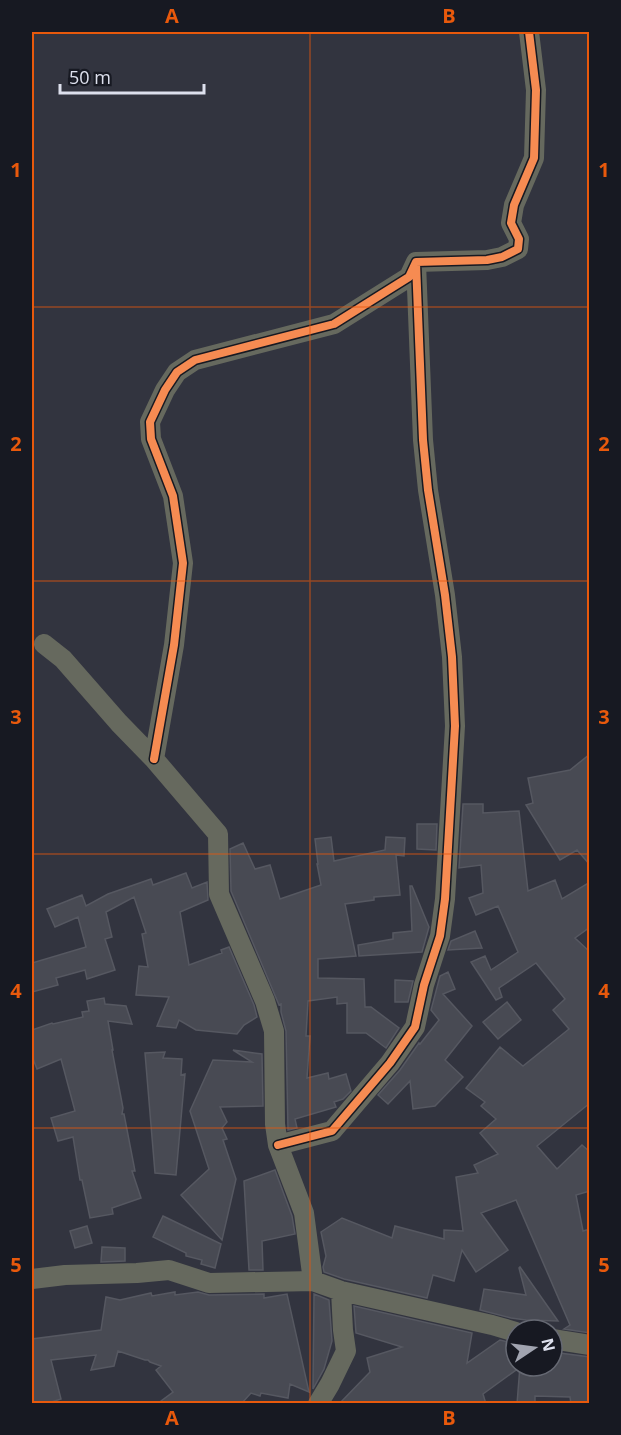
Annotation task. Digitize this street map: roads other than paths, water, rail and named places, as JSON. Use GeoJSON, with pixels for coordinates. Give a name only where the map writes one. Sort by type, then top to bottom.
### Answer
{"type":"FeatureCollection","features":[{"type":"Feature","properties":{"kind":"street"},"geometry":{"type":"LineString","coordinates":[[416,262],[487,260],[502,257],[518,249],[519,239],[511,223],[514,205],[534,158],[536,90],[529,32]]}},
{"type":"Feature","properties":{"kind":"street"},"geometry":{"type":"LineString","coordinates":[[154,759],[174,645],[183,563],[174,496],[151,439],[150,422],[165,390],[177,372],[195,360],[334,324],[408,277],[416,262]]}},
{"type":"Feature","properties":{"kind":"street"},"geometry":{"type":"LineString","coordinates":[[278,1145],[332,1131],[390,1063],[415,1027],[424,985],[440,936],[445,899],[455,726],[452,657],[423,440],[416,262]]}},
{"type":"Feature","properties":{"kind":"street"},"geometry":{"type":"LineString","coordinates":[[44,644],[63,659],[154,759],[218,834],[219,894],[265,1001],[274,1031],[275,1124],[278,1145],[304,1213],[313,1281]]}},
{"type":"Feature","properties":{"kind":"street"},"geometry":{"type":"LineString","coordinates":[[32,1279],[65,1275],[169,1270],[209,1283],[313,1281],[341,1291],[504,1329]]}},
{"type":"Feature","properties":{"kind":"street"},"geometry":{"type":"LineString","coordinates":[[318,1404],[346,1351],[341,1291]]}},
{"type":"Feature","properties":{"kind":"street"},"geometry":{"type":"LineString","coordinates":[[564,1341],[590,1345]]}}]}
